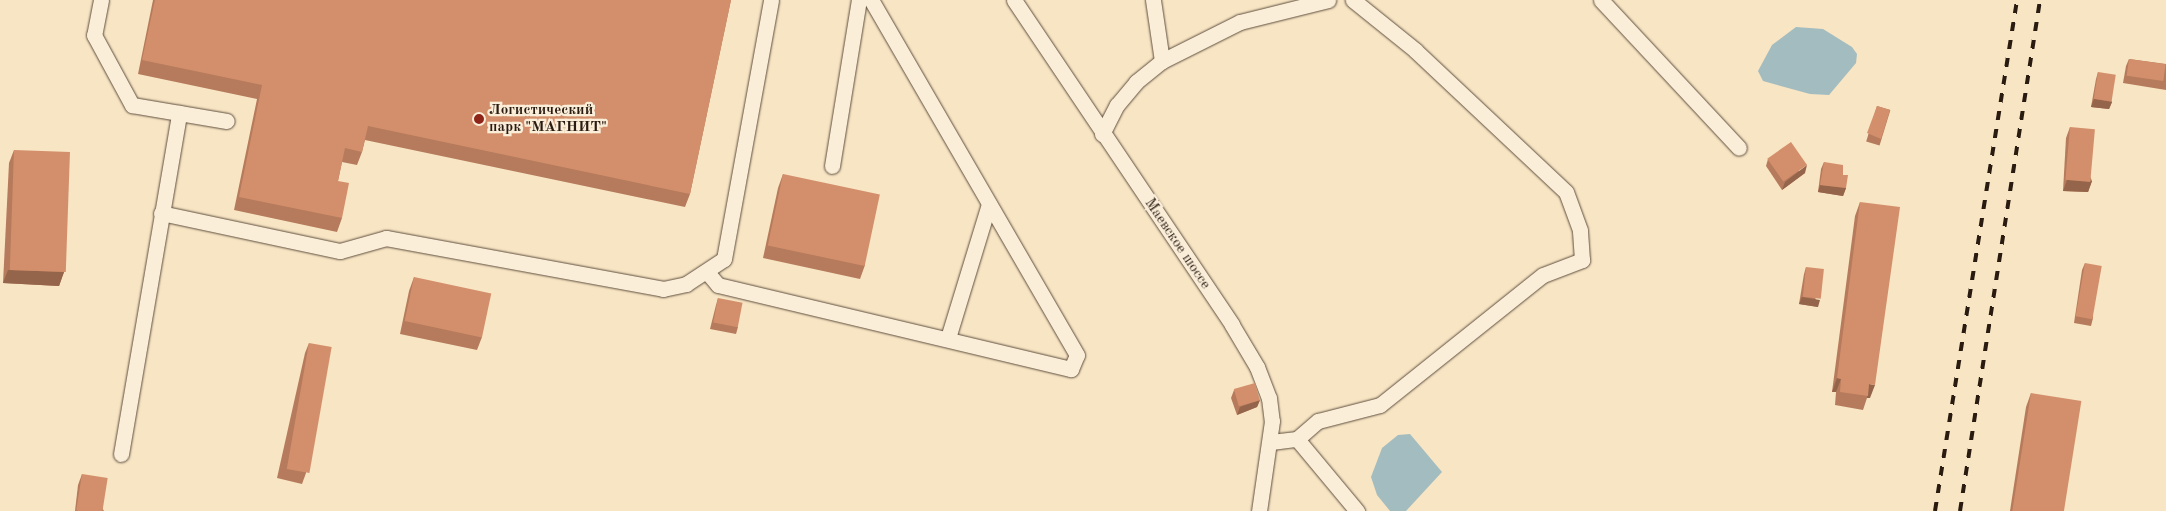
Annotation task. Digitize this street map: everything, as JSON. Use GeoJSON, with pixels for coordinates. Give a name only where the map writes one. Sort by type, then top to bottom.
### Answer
{"type":"FeatureCollection","features":[{"type":"Feature","properties":{"kind":"street"},"geometry":{"type":"LineString","coordinates":[[101,0],[94,35],[132,104],[227,121]]}},
{"type":"Feature","properties":{"kind":"street"},"geometry":{"type":"LineString","coordinates":[[161,213],[340,251],[386,238],[663,289],[686,284],[724,260],[771,0]]}},
{"type":"Feature","properties":{"kind":"street"},"geometry":{"type":"LineString","coordinates":[[832,166],[859,0]]}},
{"type":"Feature","properties":{"kind":"street"},"geometry":{"type":"LineString","coordinates":[[707,272],[718,285],[948,338],[1071,369],[1077,355],[871,0]]}},
{"type":"Feature","properties":{"kind":"street","name":"Маевское шоссе"},"geometry":{"type":"LineString","coordinates":[[1014,0],[1102,134],[1232,325],[1257,367],[1269,398],[1271,442],[1259,511]]}},
{"type":"Feature","properties":{"kind":"street"},"geometry":{"type":"LineString","coordinates":[[1153,0],[1162,61]]}},
{"type":"Feature","properties":{"kind":"street"},"geometry":{"type":"LineString","coordinates":[[1102,134],[1117,105],[1136,82],[1162,61],[1240,22],[1328,0]]}},
{"type":"Feature","properties":{"kind":"street"},"geometry":{"type":"LineString","coordinates":[[1271,442],[1297,439],[1318,421],[1380,405],[1543,275],[1582,260],[1580,230],[1566,192],[1415,50],[1353,0]]}},
{"type":"Feature","properties":{"kind":"street"},"geometry":{"type":"LineString","coordinates":[[1602,0],[1739,148]]}},
{"type":"Feature","properties":{"kind":"street"},"geometry":{"type":"LineString","coordinates":[[121,454],[179,113]]}},
{"type":"Feature","properties":{"kind":"street"},"geometry":{"type":"LineString","coordinates":[[948,338],[990,204]]}},
{"type":"Feature","properties":{"kind":"street"},"geometry":{"type":"LineString","coordinates":[[1297,439],[1357,511]]}},
{"type":"Feature","properties":{"kind":"water"},"geometry":{"type":"Polygon","coordinates":[[[1796,27],[1823,29],[1852,47],[1857,54],[1856,63],[1829,95],[1810,94],[1763,81],[1758,71],[1772,45],[1796,27]]]}},
{"type":"Feature","properties":{"kind":"water"},"geometry":{"type":"Polygon","coordinates":[[[1410,434],[1442,472],[1406,511],[1390,511],[1377,495],[1371,477],[1382,448],[1398,435],[1410,434]]]}},
{"type":"Feature","properties":{"kind":"building","name":"Логистический парк \"МАГНИТ\""},"geometry":{"type":"Polygon","coordinates":[[[155,0],[731,0],[690,194],[368,126],[362,152],[345,148],[338,181],[349,183],[342,218],[239,197],[262,85],[142,60],[155,0]]]}},
{"type":"Feature","properties":{"kind":"building"},"geometry":{"type":"Polygon","coordinates":[[[2129,59],[2166,64],[2163,81],[2127,76],[2129,59]]]}},
{"type":"Feature","properties":{"kind":"building"},"geometry":{"type":"Polygon","coordinates":[[[2098,72],[2116,75],[2112,101],[2094,99],[2098,72]]]}},
{"type":"Feature","properties":{"kind":"building"},"geometry":{"type":"Polygon","coordinates":[[[1877,106],[1890,110],[1881,139],[1867,133],[1877,106]]]}},
{"type":"Feature","properties":{"kind":"building"},"geometry":{"type":"Polygon","coordinates":[[[2070,127],[2095,129],[2090,182],[2065,180],[2070,127]]]}},
{"type":"Feature","properties":{"kind":"building"},"geometry":{"type":"Polygon","coordinates":[[[1791,142],[1807,165],[1783,182],[1767,159],[1791,142]]]}},
{"type":"Feature","properties":{"kind":"building"},"geometry":{"type":"Polygon","coordinates":[[[14,150],[70,152],[66,272],[10,270],[14,150]]]}},
{"type":"Feature","properties":{"kind":"building"},"geometry":{"type":"Polygon","coordinates":[[[1824,162],[1843,165],[1843,175],[1848,175],[1846,188],[1820,185],[1824,162]]]}},
{"type":"Feature","properties":{"kind":"building"},"geometry":{"type":"Polygon","coordinates":[[[783,174],[880,195],[865,266],[768,245],[783,174]]]}},
{"type":"Feature","properties":{"kind":"building"},"geometry":{"type":"Polygon","coordinates":[[[1860,202],[1900,207],[1875,385],[1869,384],[1868,396],[1840,392],[1841,379],[1837,378],[1860,202]]]}},
{"type":"Feature","properties":{"kind":"building"},"geometry":{"type":"Polygon","coordinates":[[[2085,263],[2102,266],[2092,319],[2076,316],[2085,263]]]}},
{"type":"Feature","properties":{"kind":"building"},"geometry":{"type":"Polygon","coordinates":[[[1806,267],[1824,269],[1821,299],[1803,297],[1806,267]]]}},
{"type":"Feature","properties":{"kind":"building"},"geometry":{"type":"Polygon","coordinates":[[[414,277],[491,293],[482,337],[405,321],[414,277]]]}},
{"type":"Feature","properties":{"kind":"building"},"geometry":{"type":"Polygon","coordinates":[[[718,298],[743,303],[738,327],[713,323],[718,298]]]}},
{"type":"Feature","properties":{"kind":"building"},"geometry":{"type":"Polygon","coordinates":[[[309,343],[332,347],[309,473],[287,469],[309,343]]]}},
{"type":"Feature","properties":{"kind":"building"},"geometry":{"type":"Polygon","coordinates":[[[1255,383],[1260,400],[1239,406],[1234,389],[1255,383]]]}},
{"type":"Feature","properties":{"kind":"building"},"geometry":{"type":"Polygon","coordinates":[[[2031,393],[2081,401],[2064,511],[2012,511],[2031,393]]]}},
{"type":"Feature","properties":{"kind":"building"},"geometry":{"type":"Polygon","coordinates":[[[82,474],[108,478],[102,511],[76,511],[82,474]]]}},
{"type":"Feature","properties":{"kind":"railway"},"geometry":{"type":"LineString","coordinates":[[1935,511],[2017,0]]}},
{"type":"Feature","properties":{"kind":"railway"},"geometry":{"type":"LineString","coordinates":[[1960,511],[2040,0]]}},
{"type":"Feature","properties":{"kind":"place","name":"Логистический парк \"МАГНИТ\""},"geometry":{"type":"Point","coordinates":[479,119]}}]}
